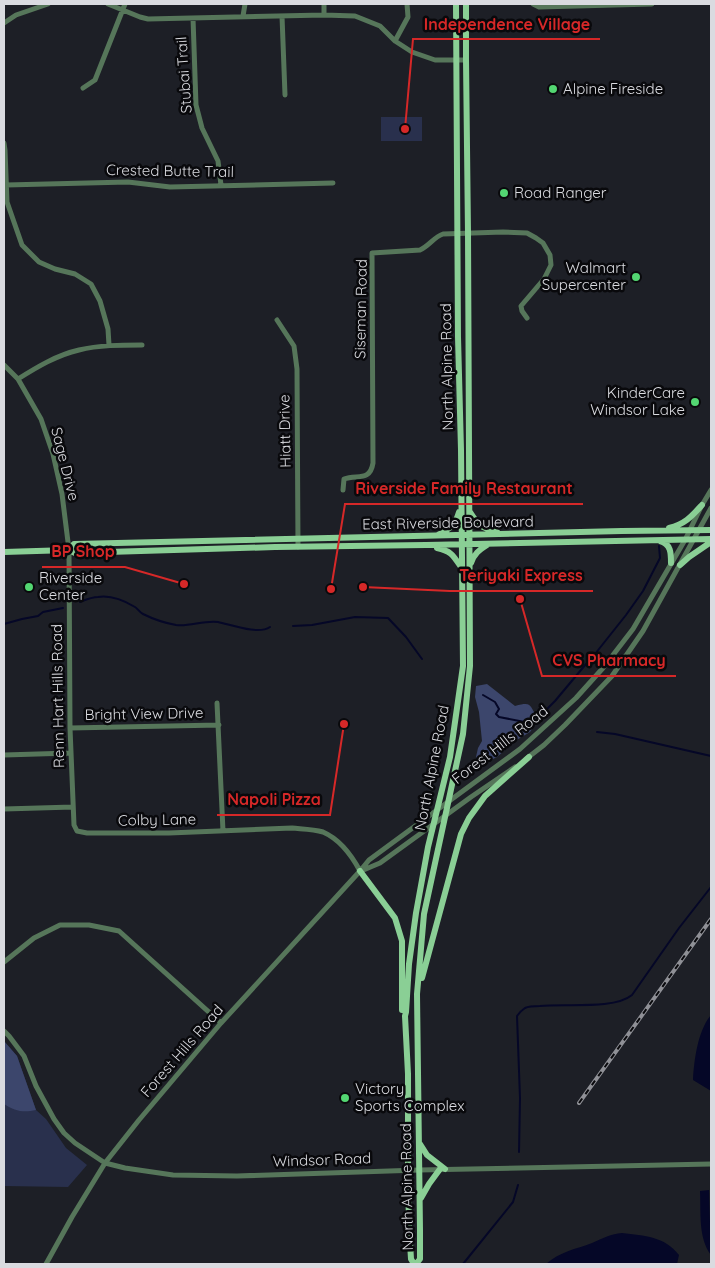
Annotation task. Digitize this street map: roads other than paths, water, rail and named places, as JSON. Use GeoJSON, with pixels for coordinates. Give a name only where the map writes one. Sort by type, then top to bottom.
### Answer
{"type":"FeatureCollection","features":[{"type":"Feature","properties":{"kind":"main road","name":"North Alpine Road"},"geometry":{"type":"LineString","coordinates":[[456,4],[463,666],[450,757],[428,847],[416,913],[405,1016],[408,1074],[408,1170],[411,1259],[415,1264],[420,1259],[417,994],[424,914],[463,734],[470,666],[466,4]]}},
{"type":"Feature","properties":{"kind":"main road"},"geometry":{"type":"LineString","coordinates":[[461,456],[469,456]]}},
{"type":"Feature","properties":{"kind":"main road"},"geometry":{"type":"LineString","coordinates":[[649,530],[679,525],[688,520],[702,505]]}},
{"type":"Feature","properties":{"kind":"main road"},"geometry":{"type":"LineString","coordinates":[[438,536],[452,527],[457,521],[461,506]]}},
{"type":"Feature","properties":{"kind":"main road"},"geometry":{"type":"LineString","coordinates":[[470,510],[477,523],[486,529],[505,534]]}},
{"type":"Feature","properties":{"kind":"main road","name":"East Riverside Boulevard"},"geometry":{"type":"LineString","coordinates":[[69,550],[74,544],[711,530]]}},
{"type":"Feature","properties":{"kind":"main road","name":"East Riverside Boulevard"},"geometry":{"type":"LineString","coordinates":[[4,552],[69,550],[75,553],[711,539]]}},
{"type":"Feature","properties":{"kind":"main road"},"geometry":{"type":"LineString","coordinates":[[652,540],[664,542],[668,545],[671,551],[671,563]]}},
{"type":"Feature","properties":{"kind":"main road"},"geometry":{"type":"LineString","coordinates":[[680,565],[711,542]]}},
{"type":"Feature","properties":{"kind":"main road"},"geometry":{"type":"LineString","coordinates":[[470,567],[474,556],[487,544]]}},
{"type":"Feature","properties":{"kind":"main road"},"geometry":{"type":"LineString","coordinates":[[426,546],[447,550],[462,568]]}},
{"type":"Feature","properties":{"kind":"main road"},"geometry":{"type":"LineString","coordinates":[[417,994],[461,834],[469,818],[485,796],[529,757]]}},
{"type":"Feature","properties":{"kind":"main road"},"geometry":{"type":"LineString","coordinates":[[360,871],[395,918],[402,941],[402,1012],[405,1016]]}},
{"type":"Feature","properties":{"kind":"main road"},"geometry":{"type":"LineString","coordinates":[[419,1143],[427,1155],[443,1169],[429,1184],[420,1199]]}},
{"type":"Feature","properties":{"kind":"street"},"geometry":{"type":"LineString","coordinates":[[4,23],[16,15],[48,4]]}},
{"type":"Feature","properties":{"kind":"street"},"geometry":{"type":"LineString","coordinates":[[108,4],[148,19],[243,16],[355,16],[380,26],[395,41],[412,52],[435,60],[466,60]]}},
{"type":"Feature","properties":{"kind":"street"},"geometry":{"type":"LineString","coordinates":[[83,88],[95,80],[125,4]]}},
{"type":"Feature","properties":{"kind":"street"},"geometry":{"type":"LineString","coordinates":[[243,16],[245,4]]}},
{"type":"Feature","properties":{"kind":"street"},"geometry":{"type":"LineString","coordinates":[[324,4],[324,15]]}},
{"type":"Feature","properties":{"kind":"street"},"geometry":{"type":"LineString","coordinates":[[395,41],[408,17],[407,4]]}},
{"type":"Feature","properties":{"kind":"street"},"geometry":{"type":"LineString","coordinates":[[534,4],[539,7],[652,4]]}},
{"type":"Feature","properties":{"kind":"street"},"geometry":{"type":"LineString","coordinates":[[282,16],[285,95]]}},
{"type":"Feature","properties":{"kind":"street","name":"Stubai Trail"},"geometry":{"type":"LineString","coordinates":[[193,18],[196,105],[202,128],[218,161],[220,185]]}},
{"type":"Feature","properties":{"kind":"street"},"geometry":{"type":"LineString","coordinates":[[4,143],[6,150],[7,202],[22,245],[39,262],[55,269],[75,274],[91,284],[100,301],[108,329],[109,345]]}},
{"type":"Feature","properties":{"kind":"street","name":"Crested Butte Trail"},"geometry":{"type":"LineString","coordinates":[[6,185],[128,182],[170,187],[333,183]]}},
{"type":"Feature","properties":{"kind":"street","name":"Siseman Road"},"geometry":{"type":"LineString","coordinates":[[342,490],[344,479],[366,475],[370,472],[373,463],[372,252],[420,250],[441,234],[527,233],[543,243],[550,255],[551,265],[544,279],[521,306],[527,318]]}},
{"type":"Feature","properties":{"kind":"street","name":"Hiatt Drive"},"geometry":{"type":"LineString","coordinates":[[277,320],[294,346],[296,369],[298,547]]}},
{"type":"Feature","properties":{"kind":"street"},"geometry":{"type":"LineString","coordinates":[[18,379],[39,366],[78,350],[109,345],[142,345]]}},
{"type":"Feature","properties":{"kind":"street","name":"Sage Drive"},"geometry":{"type":"LineString","coordinates":[[4,365],[18,379],[41,419],[54,454],[62,494],[69,550]]}},
{"type":"Feature","properties":{"kind":"street","name":"Forest Hills Road"},"geometry":{"type":"LineString","coordinates":[[46,1264],[105,1163],[139,1120],[221,1023],[369,860],[520,749],[576,698],[603,668],[633,629],[685,540],[711,490]]}},
{"type":"Feature","properties":{"kind":"street","name":"Forest Hills Road"},"geometry":{"type":"LineString","coordinates":[[360,871],[380,863],[470,797],[529,757],[565,725],[612,676],[643,631],[711,508]]}},
{"type":"Feature","properties":{"kind":"street","name":"Renn Hart Hills Road"},"geometry":{"type":"LineString","coordinates":[[69,550],[70,728],[74,825],[77,831],[87,834]]}},
{"type":"Feature","properties":{"kind":"street"},"geometry":{"type":"LineString","coordinates":[[217,703],[223,831]]}},
{"type":"Feature","properties":{"kind":"street","name":"Bright View Drive"},"geometry":{"type":"LineString","coordinates":[[70,728],[219,725]]}},
{"type":"Feature","properties":{"kind":"street"},"geometry":{"type":"LineString","coordinates":[[4,755],[71,753]]}},
{"type":"Feature","properties":{"kind":"street"},"geometry":{"type":"LineString","coordinates":[[4,809],[73,806]]}},
{"type":"Feature","properties":{"kind":"street","name":"Colby Lane"},"geometry":{"type":"LineString","coordinates":[[87,834],[310,829],[324,833],[337,841],[354,860],[360,871]]}},
{"type":"Feature","properties":{"kind":"street"},"geometry":{"type":"LineString","coordinates":[[4,962],[34,938],[60,925],[89,925],[119,931],[221,1023]]}},
{"type":"Feature","properties":{"kind":"street","name":"Windsor Road"},"geometry":{"type":"LineString","coordinates":[[4,1031],[24,1056],[36,1086],[54,1120],[64,1133],[75,1143],[105,1163],[125,1168],[163,1174],[246,1176],[443,1169],[711,1164]]}},
{"type":"Feature","properties":{"kind":"waterway"},"geometry":{"type":"LineString","coordinates":[[595,654],[643,591],[660,558],[659,546]]}},
{"type":"Feature","properties":{"kind":"waterway"},"geometry":{"type":"LineString","coordinates":[[80,602],[96,597],[112,598],[131,605],[151,618],[176,625],[218,622],[252,630],[270,627]]}},
{"type":"Feature","properties":{"kind":"waterway"},"geometry":{"type":"LineString","coordinates":[[4,624],[63,608]]}},
{"type":"Feature","properties":{"kind":"waterway"},"geometry":{"type":"LineString","coordinates":[[293,626],[312,625],[355,617],[388,618],[406,637],[422,659]]}},
{"type":"Feature","properties":{"kind":"waterway"},"geometry":{"type":"LineString","coordinates":[[533,723],[555,701],[586,664]]}},
{"type":"Feature","properties":{"kind":"waterway"},"geometry":{"type":"LineString","coordinates":[[483,695],[495,702],[499,709],[496,714],[499,717],[538,723]]}},
{"type":"Feature","properties":{"kind":"waterway"},"geometry":{"type":"LineString","coordinates":[[597,732],[615,734],[711,756]]}},
{"type":"Feature","properties":{"kind":"waterway"},"geometry":{"type":"LineString","coordinates":[[519,1152],[520,1098],[517,1016],[530,1006],[613,1003],[624,1000],[632,995],[679,928],[711,887]]}},
{"type":"Feature","properties":{"kind":"waterway"},"geometry":{"type":"LineString","coordinates":[[463,1264],[513,1202],[518,1185]]}},
{"type":"Feature","properties":{"kind":"railway"},"geometry":{"type":"LineString","coordinates":[[579,1103],[711,919]]}},
{"type":"Feature","properties":{"kind":"place","name":"Alpine Fireside"},"geometry":{"type":"Point","coordinates":[553,89]}},
{"type":"Feature","properties":{"kind":"place","name":"Independence Village"},"geometry":{"type":"Point","coordinates":[405,129]}},
{"type":"Feature","properties":{"kind":"place","name":"Road Ranger"},"geometry":{"type":"Point","coordinates":[504,193]}},
{"type":"Feature","properties":{"kind":"place","name":"Walmart Supercenter"},"geometry":{"type":"Point","coordinates":[636,277]}},
{"type":"Feature","properties":{"kind":"place","name":"KinderCare Windsor Lake"},"geometry":{"type":"Point","coordinates":[695,402]}},
{"type":"Feature","properties":{"kind":"place","name":"BP Shop"},"geometry":{"type":"Point","coordinates":[184,584]}},
{"type":"Feature","properties":{"kind":"place","name":"Riverside Center"},"geometry":{"type":"Point","coordinates":[29,587]}},
{"type":"Feature","properties":{"kind":"place","name":"Teriyaki Express"},"geometry":{"type":"Point","coordinates":[363,587]}},
{"type":"Feature","properties":{"kind":"place","name":"Riverside Family Restaurant"},"geometry":{"type":"Point","coordinates":[331,589]}},
{"type":"Feature","properties":{"kind":"place","name":"CVS Pharmacy"},"geometry":{"type":"Point","coordinates":[520,599]}},
{"type":"Feature","properties":{"kind":"place","name":"Napoli Pizza"},"geometry":{"type":"Point","coordinates":[344,724]}},
{"type":"Feature","properties":{"kind":"place","name":"Victory Sports Complex"},"geometry":{"type":"Point","coordinates":[345,1098]}}]}
